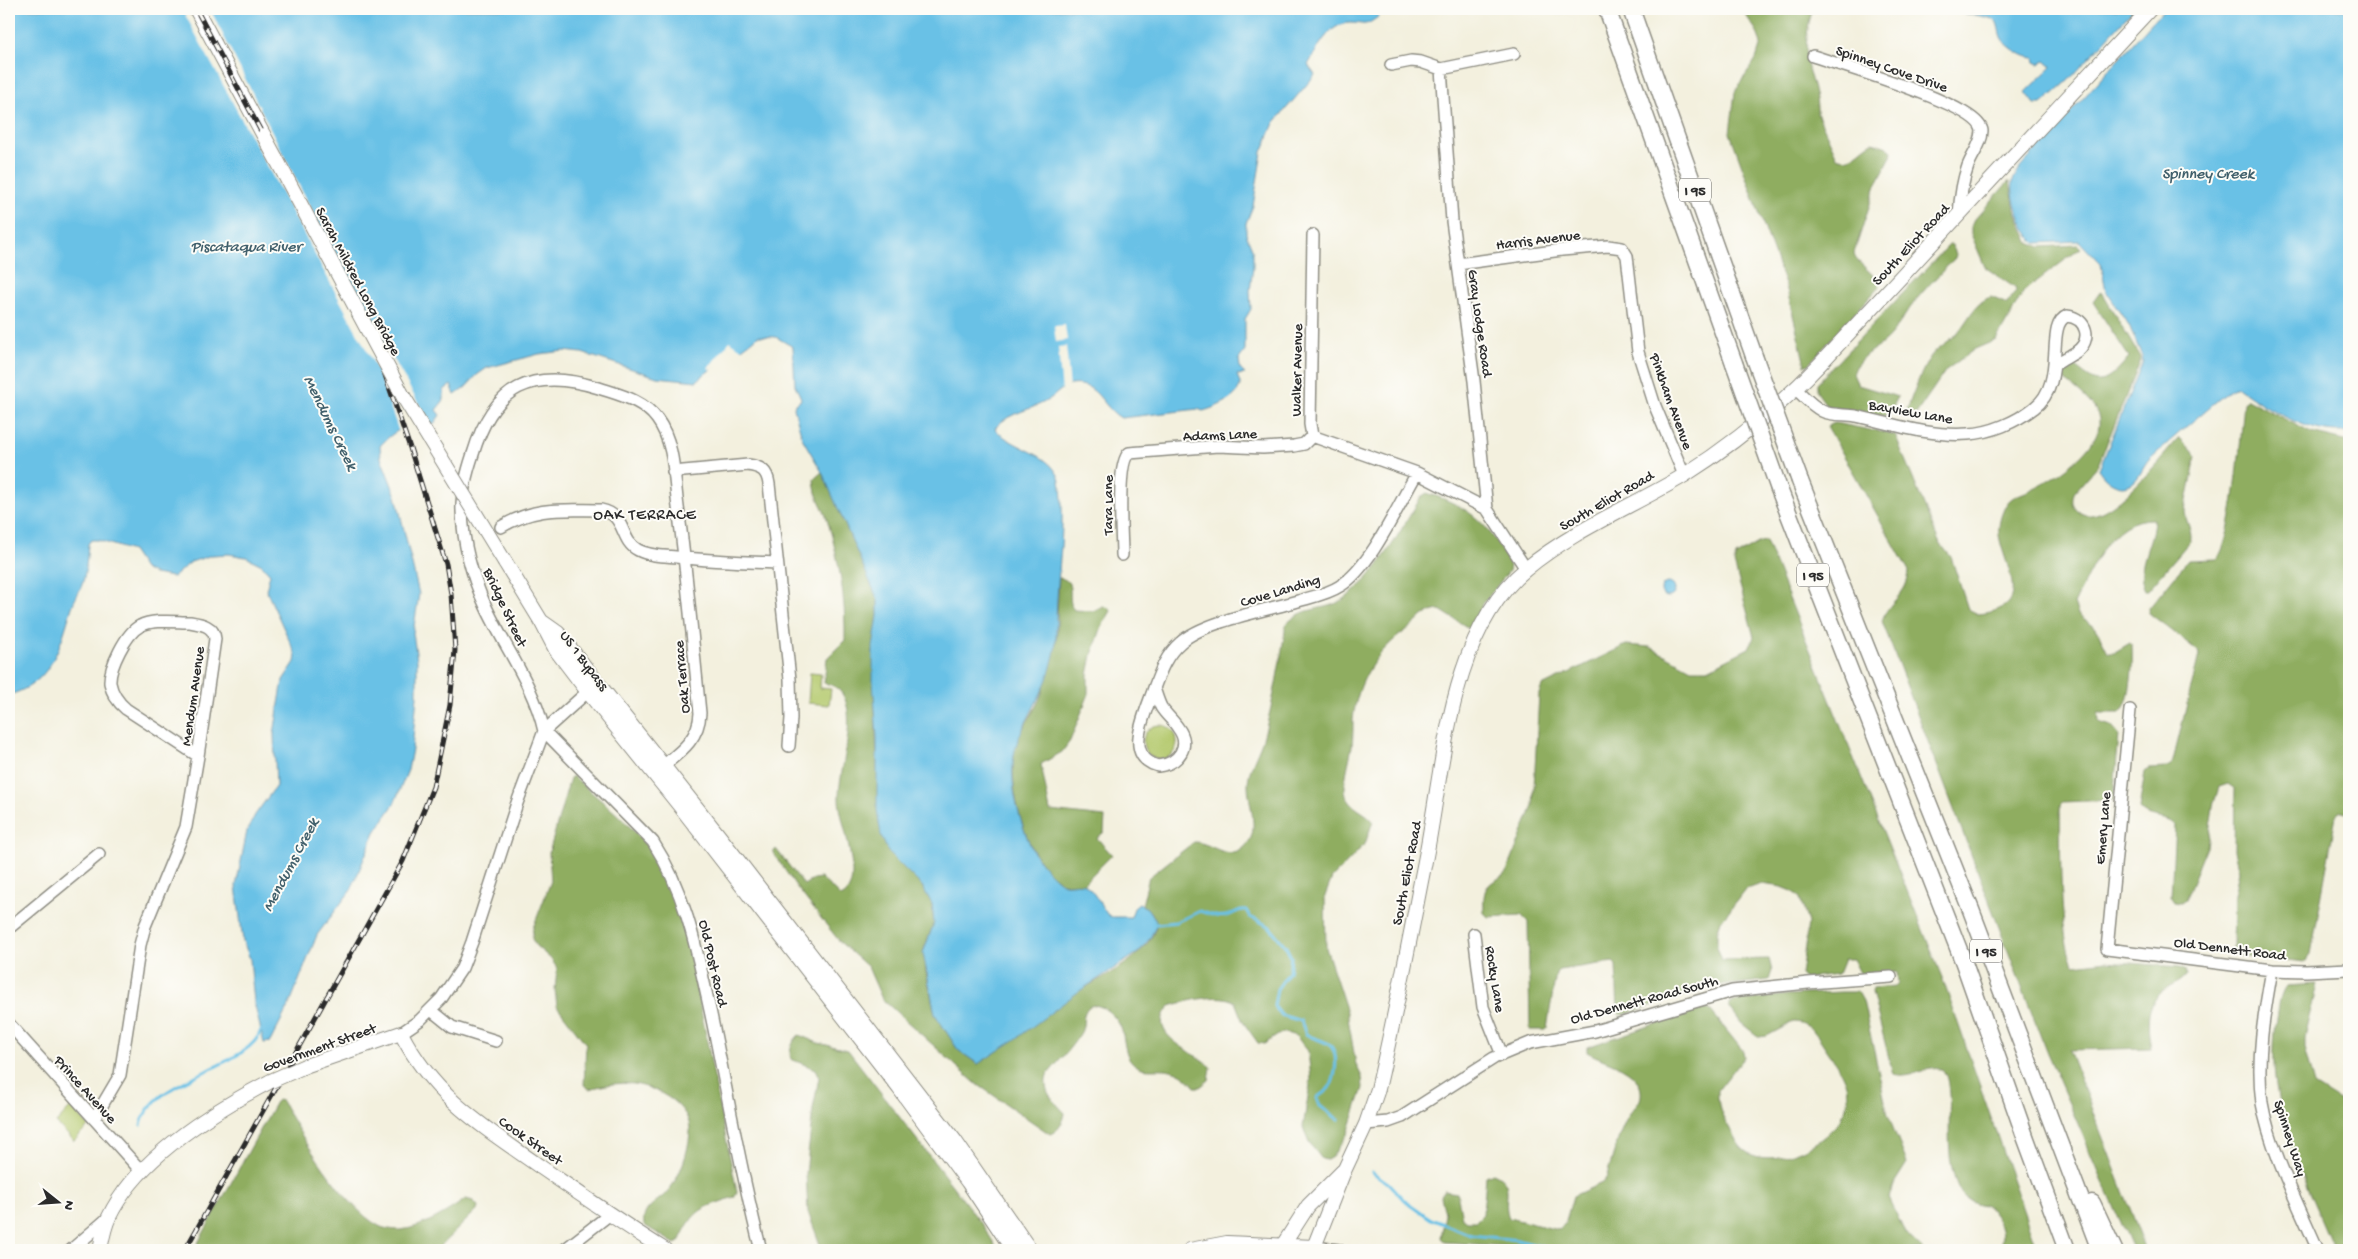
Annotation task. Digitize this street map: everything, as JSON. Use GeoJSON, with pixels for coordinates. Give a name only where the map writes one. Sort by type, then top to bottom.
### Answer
{"type":"FeatureCollection","features":[{"type":"Feature","properties":{"kind":"highway","name":"I 95"},"geometry":{"type":"LineString","coordinates":[[1607,9],[1779,489],[1964,963],[2067,1250]]}},
{"type":"Feature","properties":{"kind":"highway","name":"I 95"},"geometry":{"type":"LineString","coordinates":[[1630,9],[1800,481],[1971,910],[2048,1118],[2100,1250]]}},
{"type":"Feature","properties":{"kind":"highway"},"geometry":{"type":"LineString","coordinates":[[2048,1118],[2114,1250]]}},
{"type":"Feature","properties":{"kind":"main road","name":"Sarah Mildred Long Bridge"},"geometry":{"type":"LineString","coordinates":[[196,9],[403,396],[541,620],[558,633],[593,687]]}},
{"type":"Feature","properties":{"kind":"main road","name":"South Eliot Road"},"geometry":{"type":"LineString","coordinates":[[1314,1247],[1344,1171],[1366,1124],[1378,1089],[1395,1013],[1456,693],[1469,653],[1484,623],[1504,591],[1526,568],[1580,534],[1684,475],[1772,412],[1796,389],[2150,9]]}},
{"type":"Feature","properties":{"kind":"main road"},"geometry":{"type":"LineString","coordinates":[[593,687],[955,1141],[1030,1250]]}},
{"type":"Feature","properties":{"kind":"main road","name":"US 1 Bypass"},"geometry":{"type":"LineString","coordinates":[[593,687],[608,717],[658,769]]}},
{"type":"Feature","properties":{"kind":"main road"},"geometry":{"type":"LineString","coordinates":[[658,769],[899,1088],[968,1182],[1013,1250]]}},
{"type":"Feature","properties":{"kind":"main road","name":"Government Street"},"geometry":{"type":"LineString","coordinates":[[108,1219],[118,1201],[142,1172],[200,1122],[271,1081],[305,1066],[401,1034]]}},
{"type":"Feature","properties":{"kind":"main road","name":"Cook Street"},"geometry":{"type":"LineString","coordinates":[[401,1034],[419,1065],[451,1102],[476,1122],[610,1215],[665,1250]]}},
{"type":"Feature","properties":{"kind":"main road"},"geometry":{"type":"LineString","coordinates":[[1283,1245],[1308,1206],[1344,1171]]}},
{"type":"Feature","properties":{"kind":"main road"},"geometry":{"type":"LineString","coordinates":[[100,1250],[108,1219]]}},
{"type":"Feature","properties":{"kind":"main road"},"geometry":{"type":"LineString","coordinates":[[1190,1250],[1227,1243],[1314,1247]]}},
{"type":"Feature","properties":{"kind":"street"},"geometry":{"type":"LineString","coordinates":[[1391,65],[1416,62],[1441,69],[1514,54]]}},
{"type":"Feature","properties":{"kind":"street","name":"Spinney Cove Drive"},"geometry":{"type":"LineString","coordinates":[[1813,56],[1942,100],[1979,124],[1981,138],[1967,167],[1959,215]]}},
{"type":"Feature","properties":{"kind":"street","name":"Gray Lodge Road"},"geometry":{"type":"LineString","coordinates":[[1441,69],[1452,221],[1474,381],[1487,509],[1526,568]]}},
{"type":"Feature","properties":{"kind":"street","name":"Walker Avenue"},"geometry":{"type":"LineString","coordinates":[[1313,235],[1310,424],[1312,436],[1417,473],[1487,509]]}},
{"type":"Feature","properties":{"kind":"street","name":"Harris Avenue"},"geometry":{"type":"LineString","coordinates":[[1458,264],[1562,250],[1608,246],[1622,248]]}},
{"type":"Feature","properties":{"kind":"street","name":"Pinkham Avenue"},"geometry":{"type":"LineString","coordinates":[[1622,248],[1628,262],[1638,352],[1655,406],[1684,475]]}},
{"type":"Feature","properties":{"kind":"street","name":"Bayview Lane"},"geometry":{"type":"LineString","coordinates":[[1796,389],[1810,402],[1828,413],[1853,416],[1938,433],[1968,434],[1999,428],[2034,408],[2049,390],[2056,364]]}},
{"type":"Feature","properties":{"kind":"street","name":"Bridge Street"},"geometry":{"type":"LineString","coordinates":[[544,731],[538,707],[476,584],[467,549],[463,498],[470,464],[481,431],[492,409],[503,398],[528,384],[546,380],[577,382],[625,396],[642,405],[656,418]]}},
{"type":"Feature","properties":{"kind":"street","name":"Oak Terrace"},"geometry":{"type":"LineString","coordinates":[[656,418],[668,441],[673,472],[684,558],[700,719],[690,742],[658,769]]}},
{"type":"Feature","properties":{"kind":"street","name":"Adams Lane"},"geometry":{"type":"LineString","coordinates":[[1126,456],[1133,451],[1161,452],[1218,446],[1274,448],[1294,446],[1304,444],[1312,436]]}},
{"type":"Feature","properties":{"kind":"street","name":"Tara Lane"},"geometry":{"type":"LineString","coordinates":[[1122,555],[1122,481],[1123,462],[1126,456]]}},
{"type":"Feature","properties":{"kind":"street"},"geometry":{"type":"LineString","coordinates":[[673,472],[736,465],[757,466],[764,470],[770,484],[790,691],[791,718],[788,746]]}},
{"type":"Feature","properties":{"kind":"street","name":"Cove Landing"},"geometry":{"type":"LineString","coordinates":[[1154,688],[1160,706],[1179,728],[1184,744],[1178,758],[1171,763],[1158,766],[1143,758],[1137,746],[1154,688],[1166,660],[1186,637],[1205,628],[1319,595],[1340,586],[1350,579],[1364,563],[1417,473]]}},
{"type":"Feature","properties":{"kind":"street"},"geometry":{"type":"LineString","coordinates":[[501,526],[514,519],[543,510],[601,510],[609,512],[616,517],[631,544],[637,550],[645,553],[684,558],[777,563]]}},
{"type":"Feature","properties":{"kind":"street","name":"Mendum Avenue"},"geometry":{"type":"LineString","coordinates":[[94,1119],[120,1075],[140,945],[187,822],[198,756],[215,634],[209,627],[190,622],[156,623],[140,626],[124,644],[113,669],[110,683],[114,693],[126,710],[198,756]]}},
{"type":"Feature","properties":{"kind":"street"},"geometry":{"type":"LineString","coordinates":[[401,1034],[431,1010],[450,988],[466,957],[517,803],[544,731],[593,687]]}},
{"type":"Feature","properties":{"kind":"street","name":"Emery Lane"},"geometry":{"type":"LineString","coordinates":[[2107,949],[2130,710]]}},
{"type":"Feature","properties":{"kind":"street","name":"Old Post Road"},"geometry":{"type":"LineString","coordinates":[[544,731],[653,842],[663,857],[679,892],[700,961],[761,1250]]}},
{"type":"Feature","properties":{"kind":"street"},"geometry":{"type":"LineString","coordinates":[[9,928],[99,854]]}},
{"type":"Feature","properties":{"kind":"street","name":"Rocky Lane"},"geometry":{"type":"LineString","coordinates":[[1474,934],[1483,1007],[1502,1055]]}},
{"type":"Feature","properties":{"kind":"street","name":"Old Dennett Road"},"geometry":{"type":"LineString","coordinates":[[2107,949],[2272,970],[2349,969]]}},
{"type":"Feature","properties":{"kind":"street","name":"Spinney Way"},"geometry":{"type":"LineString","coordinates":[[2272,970],[2261,1046],[2262,1104],[2278,1156],[2318,1250]]}},
{"type":"Feature","properties":{"kind":"street","name":"Old Dennett Road South"},"geometry":{"type":"LineString","coordinates":[[1366,1124],[1388,1122],[1402,1117],[1502,1055],[1530,1043],[1595,1031],[1732,991],[1891,977]]}},
{"type":"Feature","properties":{"kind":"street"},"geometry":{"type":"LineString","coordinates":[[431,1010],[452,1027],[496,1041]]}},
{"type":"Feature","properties":{"kind":"street","name":"Prince Avenue"},"geometry":{"type":"LineString","coordinates":[[9,1024],[142,1172]]}},
{"type":"Feature","properties":{"kind":"street"},"geometry":{"type":"LineString","coordinates":[[564,1250],[610,1215]]}},
{"type":"Feature","properties":{"kind":"street","name":"Government Street"},"geometry":{"type":"LineString","coordinates":[[71,1250],[108,1219]]}},
{"type":"Feature","properties":{"kind":"street"},"geometry":{"type":"LineString","coordinates":[[1314,1247],[1339,1250]]}},
{"type":"Feature","properties":{"kind":"green space"},"geometry":{"type":"Polygon","coordinates":[[[1737,9],[1813,9],[1807,36],[1807,63],[1815,94],[1817,113],[1837,157],[1842,159],[1852,157],[1873,142],[1892,151],[1876,185],[1854,253],[1856,259],[1879,281],[1880,286],[1808,365],[1805,365],[1787,290],[1730,133],[1735,92],[1756,59],[1761,43],[1756,30],[1745,14],[1737,9]]]}},
{"type":"Feature","properties":{"kind":"green space"},"geometry":{"type":"Polygon","coordinates":[[[2010,182],[2015,210],[2029,242],[2040,247],[2078,245],[2081,248],[2024,291],[1996,340],[1975,349],[1946,370],[1916,414],[1905,416],[1922,372],[1934,352],[1957,333],[1979,304],[1991,297],[2007,304],[2016,291],[2015,288],[1985,267],[1971,234],[1971,227],[1975,219],[2010,182]]]}},
{"type":"Feature","properties":{"kind":"green space"},"geometry":{"type":"Polygon","coordinates":[[[1949,245],[1952,245],[1956,254],[1955,258],[1918,298],[1890,336],[1864,356],[1853,374],[1858,385],[1898,397],[1889,414],[1883,416],[1827,406],[1817,392],[1817,383],[1949,245]]]}},
{"type":"Feature","properties":{"kind":"green space"},"geometry":{"type":"Polygon","coordinates":[[[2101,291],[2141,359],[2098,465],[2074,493],[2075,507],[2078,511],[2089,515],[2102,512],[2117,502],[2147,475],[2179,438],[2196,456],[2185,511],[2191,534],[2190,541],[2148,590],[2145,590],[2142,582],[2143,564],[2154,519],[2138,521],[2125,527],[2113,536],[2104,548],[2074,604],[2078,614],[2096,628],[2108,652],[2115,652],[2130,643],[2132,645],[2132,671],[2127,700],[2120,713],[2098,713],[2099,722],[2111,726],[2119,735],[2113,800],[2062,802],[2060,805],[2063,915],[2070,954],[2075,965],[2106,961],[2180,967],[2186,970],[2187,975],[2160,994],[2151,1007],[2148,1022],[2151,1048],[2069,1050],[2146,1250],[2133,1250],[2047,1053],[1882,621],[1905,587],[1909,571],[1827,426],[1835,423],[1895,435],[1939,542],[1951,557],[1968,609],[1978,614],[1996,610],[2006,604],[2011,595],[2012,585],[1999,535],[2000,520],[2006,505],[2014,497],[2054,477],[2076,460],[2086,450],[2098,429],[2099,419],[2094,407],[2061,378],[2067,364],[2070,364],[2096,381],[2101,381],[2117,371],[2129,357],[2093,302],[2101,291]]]}},
{"type":"Feature","properties":{"kind":"green space"},"geometry":{"type":"Polygon","coordinates":[[[2247,399],[2311,433],[2349,442],[2349,814],[2340,811],[2336,816],[2311,954],[2305,962],[2240,955],[2233,950],[2234,895],[2239,871],[2234,851],[2235,789],[2228,784],[2219,787],[2213,806],[2207,846],[2185,900],[2181,903],[2175,902],[2171,896],[2175,825],[2167,820],[2147,815],[2139,809],[2145,772],[2148,769],[2167,768],[2172,765],[2199,655],[2198,651],[2149,613],[2149,608],[2188,560],[2217,559],[2223,548],[2232,509],[2239,461],[2244,403],[2247,399]]]}},
{"type":"Feature","properties":{"kind":"green space"},"geometry":{"type":"Polygon","coordinates":[[[822,472],[878,600],[878,616],[873,647],[879,822],[888,852],[922,886],[932,904],[934,923],[924,949],[926,972],[935,1014],[958,1050],[978,1064],[1075,994],[1131,960],[1141,951],[1149,941],[1156,926],[1153,916],[1142,905],[1149,877],[1194,842],[1230,853],[1236,853],[1248,843],[1252,836],[1253,827],[1248,791],[1249,776],[1268,721],[1286,625],[1299,614],[1329,606],[1344,599],[1368,578],[1388,552],[1422,496],[1427,493],[1456,504],[1467,511],[1494,538],[1510,565],[1509,571],[1483,604],[1470,629],[1440,610],[1424,615],[1386,647],[1378,657],[1364,680],[1355,706],[1352,746],[1345,790],[1351,804],[1373,821],[1365,844],[1332,878],[1325,896],[1326,948],[1347,1012],[1356,1065],[1362,1077],[1363,1088],[1348,1133],[1332,1157],[1327,1160],[1322,1159],[1309,1143],[1303,1127],[1311,1079],[1308,1051],[1296,1036],[1283,1032],[1264,1044],[1258,1043],[1243,1022],[1235,1002],[1221,998],[1203,998],[1170,1006],[1163,1016],[1163,1026],[1167,1034],[1211,1067],[1209,1080],[1200,1087],[1195,1087],[1186,1077],[1177,1072],[1138,1067],[1129,1058],[1122,1031],[1115,1018],[1106,1010],[1096,1005],[1087,1009],[1080,1034],[1047,1075],[1046,1086],[1050,1096],[1065,1113],[1064,1119],[1056,1131],[1050,1134],[974,1082],[882,999],[868,967],[840,942],[798,889],[773,853],[776,849],[804,885],[813,879],[821,878],[841,897],[848,890],[852,880],[850,851],[839,799],[846,751],[848,715],[845,700],[838,689],[824,683],[827,658],[845,640],[845,625],[841,580],[835,551],[828,522],[815,486],[814,479],[822,472]]]}},
{"type":"Feature","properties":{"kind":"green space"},"geometry":{"type":"Polygon","coordinates":[[[1766,541],[1943,980],[2037,1250],[1998,1250],[2001,1244],[2002,1232],[1995,1216],[1987,1206],[1969,1200],[1961,1193],[1952,1170],[1950,1157],[1949,1094],[1947,1078],[1942,1069],[1930,1069],[1905,1075],[1893,1074],[1872,992],[1873,988],[1895,986],[1898,983],[1897,972],[1860,973],[1853,959],[1844,959],[1838,974],[1804,978],[1801,975],[1808,923],[1800,898],[1792,891],[1782,887],[1762,884],[1746,889],[1721,921],[1717,933],[1717,947],[1722,960],[1769,959],[1772,971],[1769,980],[1712,987],[1621,1015],[1618,1013],[1616,965],[1613,962],[1559,970],[1556,973],[1547,1028],[1545,1030],[1530,1030],[1528,922],[1521,915],[1488,917],[1484,913],[1484,897],[1487,887],[1507,871],[1533,806],[1539,694],[1542,686],[1626,645],[1650,647],[1691,669],[1708,669],[1749,648],[1754,637],[1734,563],[1736,556],[1760,542],[1766,541]]]}},
{"type":"Feature","properties":{"kind":"green space"},"geometry":{"type":"Polygon","coordinates":[[[1059,578],[1065,579],[1070,586],[1074,610],[1093,611],[1103,606],[1111,611],[1102,626],[1092,655],[1088,675],[1088,696],[1070,741],[1062,752],[1041,764],[1050,811],[1105,817],[1104,832],[1097,838],[1112,855],[1083,884],[1066,884],[1061,882],[1048,872],[1038,858],[1022,821],[1014,782],[1013,764],[1017,741],[1042,693],[1055,644],[1059,578]]]}},
{"type":"Feature","properties":{"kind":"green space"},"geometry":{"type":"Polygon","coordinates":[[[810,673],[821,674],[820,688],[831,689],[829,705],[808,703],[810,673]]]}},
{"type":"Feature","properties":{"kind":"green space"},"geometry":{"type":"Polygon","coordinates":[[[1160,725],[1167,726],[1172,730],[1176,735],[1176,749],[1172,754],[1167,758],[1160,759],[1153,758],[1148,754],[1144,749],[1143,742],[1144,735],[1148,730],[1153,726],[1160,725]]]}},
{"type":"Feature","properties":{"kind":"green space"},"geometry":{"type":"Polygon","coordinates":[[[573,776],[625,822],[652,853],[663,872],[679,913],[690,955],[737,1192],[734,1197],[700,1211],[690,1222],[679,1242],[675,1244],[644,1225],[644,1219],[648,1209],[669,1190],[680,1170],[688,1148],[689,1123],[685,1115],[672,1100],[643,1086],[628,1083],[589,1089],[584,1085],[586,1044],[557,1006],[555,990],[557,968],[551,959],[536,946],[532,939],[533,928],[551,881],[549,853],[570,778],[573,776]]]}},
{"type":"Feature","properties":{"kind":"green space"},"geometry":{"type":"Polygon","coordinates":[[[2317,984],[2304,1038],[2304,1048],[2314,1085],[2349,1107],[2349,1250],[2334,1250],[2288,1138],[2275,1080],[2274,1050],[2282,993],[2286,986],[2317,984]]]}},
{"type":"Feature","properties":{"kind":"green space"},"geometry":{"type":"Polygon","coordinates":[[[1858,992],[1863,1001],[1888,1115],[1907,1163],[1893,1185],[1889,1198],[1905,1233],[1924,1250],[1562,1250],[1445,1242],[1441,1238],[1445,1214],[1441,1196],[1444,1191],[1457,1193],[1462,1218],[1467,1221],[1476,1221],[1483,1214],[1486,1176],[1493,1173],[1500,1177],[1506,1187],[1506,1204],[1509,1218],[1558,1230],[1565,1224],[1573,1196],[1602,1183],[1606,1178],[1622,1130],[1641,1096],[1639,1084],[1632,1075],[1587,1052],[1587,1047],[1699,1009],[1711,1011],[1743,1051],[1744,1057],[1718,1090],[1719,1106],[1722,1115],[1742,1148],[1748,1153],[1761,1157],[1776,1157],[1791,1154],[1820,1140],[1841,1118],[1848,1098],[1843,1077],[1822,1042],[1810,1028],[1793,1022],[1767,1036],[1759,1037],[1741,1023],[1729,1006],[1731,1002],[1786,995],[1858,992]]]}},
{"type":"Feature","properties":{"kind":"green space"},"geometry":{"type":"Polygon","coordinates":[[[799,1035],[818,1043],[848,1050],[984,1227],[998,1250],[822,1250],[808,1212],[806,1173],[813,1109],[819,1077],[815,1069],[791,1059],[792,1046],[799,1035]]]}},
{"type":"Feature","properties":{"kind":"green space"},"geometry":{"type":"Polygon","coordinates":[[[277,1100],[282,1101],[324,1170],[338,1188],[366,1217],[379,1226],[387,1229],[401,1230],[418,1226],[443,1214],[466,1199],[473,1201],[478,1206],[477,1210],[436,1250],[194,1250],[277,1100]]]}},
{"type":"Feature","properties":{"kind":"green space"},"geometry":{"type":"Polygon","coordinates":[[[71,1107],[89,1126],[74,1141],[56,1123],[71,1107]]]}},
{"type":"Feature","properties":{"kind":"water","name":"Piscataqua River"},"geometry":{"type":"Polygon","coordinates":[[[9,9],[1386,9],[1380,11],[1378,17],[1370,23],[1342,24],[1329,33],[1319,45],[1308,65],[1315,75],[1274,123],[1262,152],[1253,206],[1246,223],[1246,234],[1253,251],[1253,266],[1250,291],[1251,309],[1245,319],[1245,351],[1239,359],[1240,369],[1245,374],[1237,375],[1240,383],[1239,388],[1232,398],[1203,411],[1198,409],[1121,418],[1090,388],[1071,385],[1045,402],[1008,417],[995,429],[1011,441],[1045,460],[1052,467],[1060,481],[1062,499],[1055,649],[1047,679],[1024,725],[1015,749],[1013,778],[1017,807],[1034,853],[1056,879],[1065,884],[1084,884],[1091,890],[1111,917],[1131,917],[1134,908],[1139,904],[1147,908],[1156,921],[1156,926],[1150,938],[1139,952],[1078,992],[1016,1039],[978,1064],[958,1050],[935,1014],[923,953],[934,923],[932,904],[922,886],[888,852],[881,835],[877,810],[877,737],[873,681],[873,647],[878,616],[878,600],[822,472],[802,438],[794,408],[801,398],[795,385],[793,347],[776,337],[758,336],[697,381],[657,377],[582,353],[564,351],[539,354],[487,368],[455,395],[451,385],[444,390],[444,400],[436,410],[440,415],[434,424],[404,428],[392,435],[380,446],[381,458],[396,496],[419,594],[413,633],[417,660],[417,696],[408,770],[394,804],[375,832],[351,890],[317,935],[290,1003],[270,1042],[264,1043],[254,1002],[250,959],[243,941],[236,886],[247,831],[255,815],[276,786],[274,734],[283,680],[295,662],[296,655],[266,590],[270,574],[262,565],[246,557],[229,554],[212,555],[191,562],[173,577],[154,574],[144,569],[132,551],[98,540],[91,540],[88,544],[83,582],[52,661],[36,682],[9,695],[9,9]]]}},
{"type":"Feature","properties":{"kind":"water"},"geometry":{"type":"Polygon","coordinates":[[[1936,9],[2134,9],[2068,81],[2042,104],[2035,104],[2026,92],[2052,67],[2045,61],[2039,64],[2035,62],[2034,58],[2021,54],[2009,46],[2002,39],[1996,21],[1992,19],[1936,9]]]}},
{"type":"Feature","properties":{"kind":"water","name":"Spinney Creek"},"geometry":{"type":"Polygon","coordinates":[[[2164,9],[2349,9],[2349,431],[2335,432],[2305,425],[2275,412],[2237,387],[2230,390],[2150,459],[2135,481],[2128,485],[2120,486],[2107,480],[2099,470],[2143,361],[2142,356],[2129,325],[2106,291],[2101,264],[2079,241],[2036,243],[2027,232],[2019,215],[2014,197],[2013,182],[2020,168],[2164,9]]]}},
{"type":"Feature","properties":{"kind":"water"},"geometry":{"type":"Polygon","coordinates":[[[1665,583],[1671,583],[1675,590],[1671,597],[1665,597],[1661,593],[1661,587],[1665,583]]]}},
{"type":"Feature","properties":{"kind":"pier"},"geometry":{"type":"Polygon","coordinates":[[[182,9],[210,9],[318,223],[431,426],[413,426],[399,432],[378,371],[182,9]]]}},
{"type":"Feature","properties":{"kind":"pier"},"geometry":{"type":"Polygon","coordinates":[[[1065,325],[1067,340],[1056,342],[1054,326],[1065,325]]]}},
{"type":"Feature","properties":{"kind":"pier"},"geometry":{"type":"Polygon","coordinates":[[[730,341],[743,350],[711,370],[708,368],[730,341]]]}},
{"type":"Feature","properties":{"kind":"pier"},"geometry":{"type":"Polygon","coordinates":[[[1066,346],[1070,388],[1062,392],[1058,347],[1066,346]]]}},
{"type":"Feature","properties":{"kind":"waterway"},"geometry":{"type":"LineString","coordinates":[[1156,924],[1176,922],[1200,911],[1223,916],[1246,910],[1250,917],[1269,926],[1286,947],[1291,957],[1289,972],[1277,989],[1274,1006],[1281,1015],[1301,1021],[1306,1034],[1332,1047],[1336,1065],[1335,1072],[1329,1088],[1317,1098],[1320,1106],[1339,1120]]}},
{"type":"Feature","properties":{"kind":"waterway","name":"Mendums Creek"},"geometry":{"type":"LineString","coordinates":[[141,1125],[149,1109],[163,1095],[239,1054],[253,1043],[261,1030]]}},
{"type":"Feature","properties":{"kind":"waterway"},"geometry":{"type":"LineString","coordinates":[[1372,1172],[1388,1183],[1404,1200],[1431,1219],[1471,1235],[1518,1240],[1554,1250]]}},
{"type":"Feature","properties":{"kind":"railway"},"geometry":{"type":"LineString","coordinates":[[185,1250],[403,861],[433,787],[450,705],[455,650],[451,594],[446,564],[410,448],[375,346],[196,9]]}},
{"type":"Feature","properties":{"kind":"district","name":"OAK TERRACE"},"geometry":{"type":"Point","coordinates":[645,513]}}]}
